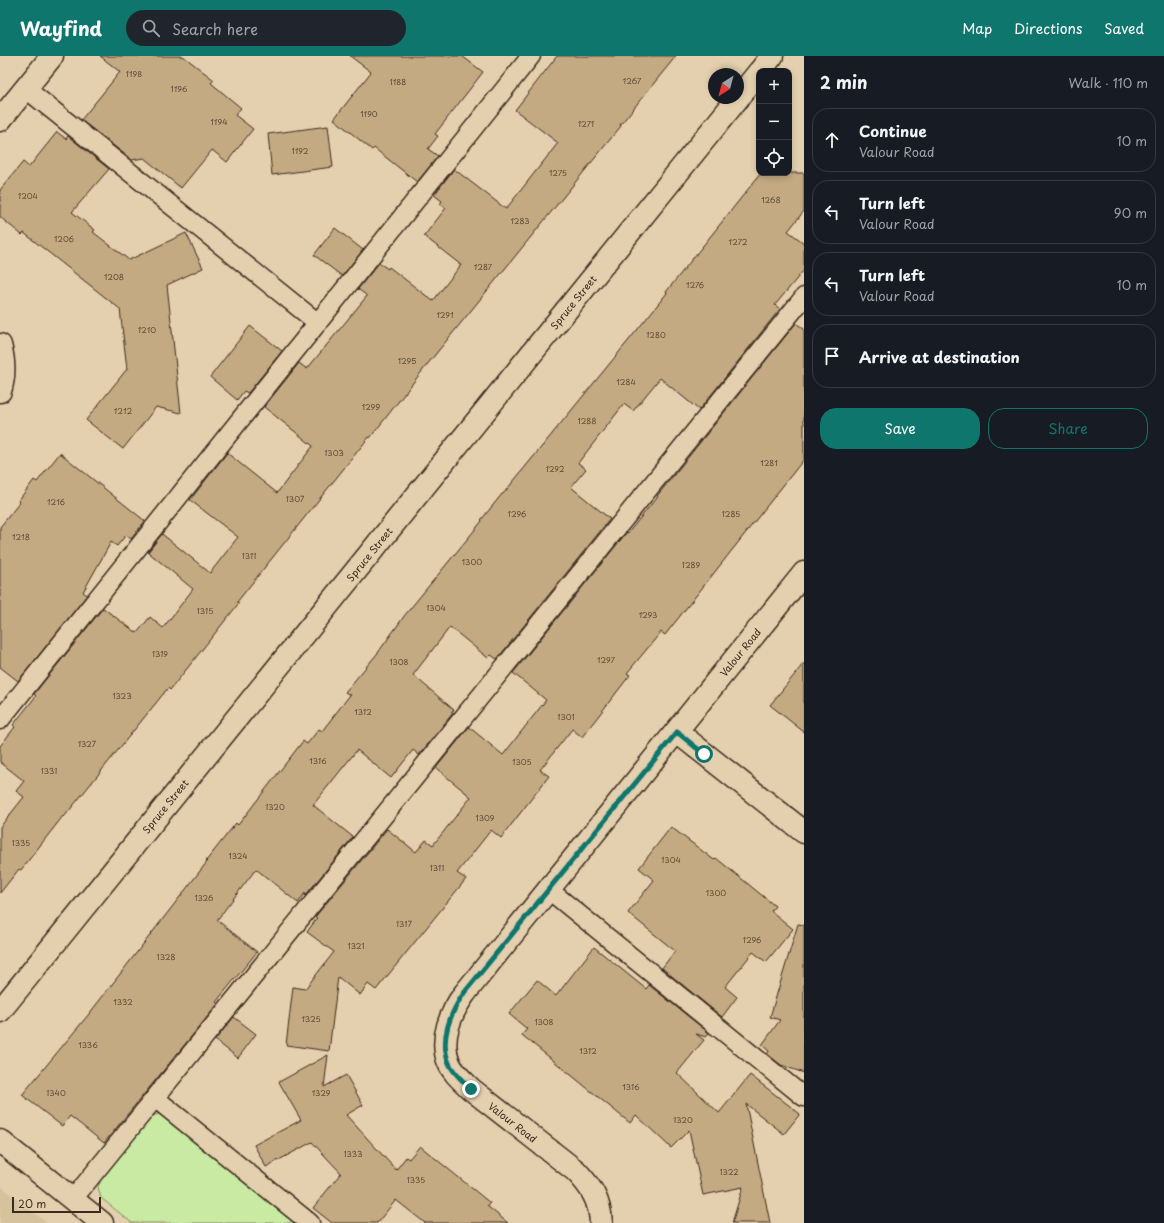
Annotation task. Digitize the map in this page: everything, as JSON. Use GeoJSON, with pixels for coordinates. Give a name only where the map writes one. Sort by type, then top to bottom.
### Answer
{"type":"FeatureCollection","features":[{"type":"Feature","properties":{"kind":"street"},"geometry":{"type":"LineString","coordinates":[[0,120],[52,56]]}},
{"type":"Feature","properties":{"kind":"street","name":"Spruce Street"},"geometry":{"type":"LineString","coordinates":[[762,68],[772,56]]}},
{"type":"Feature","properties":{"kind":"street","name":"Spruce Street"},"geometry":{"type":"LineString","coordinates":[[744,90],[756,75]]}},
{"type":"Feature","properties":{"kind":"street","name":"Spruce Street"},"geometry":{"type":"LineString","coordinates":[[0,1011],[733,104]]}},
{"type":"Feature","properties":{"kind":"street"},"geometry":{"type":"LineString","coordinates":[[0,345],[4,370],[0,392]]}},
{"type":"Feature","properties":{"kind":"street","name":"Valour Road"},"geometry":{"type":"LineString","coordinates":[[601,1223],[599,1204],[594,1192],[587,1182],[576,1171],[471,1089],[451,1067],[448,1062],[446,1052],[447,1032],[452,1013],[464,993],[804,574]]}},
{"type":"Feature","properties":{"kind":"street"},"geometry":{"type":"LineString","coordinates":[[677,732],[804,832]]}},
{"type":"Feature","properties":{"kind":"street"},"geometry":{"type":"LineString","coordinates":[[0,1141],[102,1223]]}},
{"type":"Feature","properties":{"kind":"lane"},"geometry":{"type":"LineString","coordinates":[[0,720],[531,56]]}},
{"type":"Feature","properties":{"kind":"lane"},"geometry":{"type":"LineString","coordinates":[[25,88],[318,323]]}},
{"type":"Feature","properties":{"kind":"lane"},"geometry":{"type":"LineString","coordinates":[[73,1199],[804,297]]}},
{"type":"Feature","properties":{"kind":"lane"},"geometry":{"type":"LineString","coordinates":[[549,890],[804,1097]]}},
{"type":"Feature","properties":{"kind":"lane"},"geometry":{"type":"LineString","coordinates":[[155,1098],[310,1223]]}},
{"type":"Feature","properties":{"kind":"shaded area"},"geometry":{"type":"Polygon","coordinates":[[[0,1185],[47,1223],[0,1223],[0,1185]]]}},
{"type":"Feature","properties":{"kind":"green space"},"geometry":{"type":"Polygon","coordinates":[[[159,1114],[294,1223],[132,1223],[101,1198],[98,1187],[101,1180],[151,1116],[159,1114]]]}},
{"type":"Feature","properties":{"kind":"building"},"geometry":{"type":"Polygon","coordinates":[[[100,56],[183,56],[214,80],[211,83],[241,108],[235,115],[253,129],[227,162],[212,150],[181,188],[144,158],[132,160],[81,120],[120,72],[100,56]]]}},
{"type":"Feature","properties":{"kind":"building"},"geometry":{"type":"Polygon","coordinates":[[[350,56],[462,56],[483,72],[435,134],[438,136],[428,149],[438,156],[417,182],[374,148],[372,150],[334,119],[371,72],[350,56]]]}},
{"type":"Feature","properties":{"kind":"building"},"geometry":{"type":"Polygon","coordinates":[[[557,56],[676,56],[237,602],[239,603],[170,690],[168,688],[64,817],[63,816],[21,870],[19,869],[0,893],[0,827],[24,797],[16,791],[24,781],[0,762],[0,746],[15,727],[13,725],[36,696],[34,694],[103,608],[137,633],[150,617],[163,628],[193,589],[148,552],[162,534],[210,573],[238,537],[190,500],[227,453],[277,493],[313,446],[264,407],[299,363],[307,369],[367,296],[358,289],[379,263],[388,269],[389,267],[433,301],[461,265],[424,236],[446,208],[440,204],[442,201],[434,195],[454,169],[506,209],[558,143],[515,110],[557,56]]]}},
{"type":"Feature","properties":{"kind":"building"},"geometry":{"type":"Polygon","coordinates":[[[328,126],[333,167],[272,175],[268,134],[328,126]]]}},
{"type":"Feature","properties":{"kind":"building"},"geometry":{"type":"Polygon","coordinates":[[[57,132],[66,139],[68,136],[109,169],[72,212],[95,230],[93,232],[129,260],[186,233],[203,268],[167,285],[181,413],[156,407],[123,449],[86,420],[127,369],[120,309],[24,233],[22,235],[0,217],[0,190],[23,162],[29,167],[57,132]]]}},
{"type":"Feature","properties":{"kind":"building"},"geometry":{"type":"Polygon","coordinates":[[[792,173],[804,173],[804,211],[788,231],[804,243],[804,270],[775,305],[780,309],[699,410],[660,378],[633,411],[624,404],[578,463],[586,469],[571,487],[610,519],[497,659],[491,655],[488,658],[450,627],[413,675],[454,710],[451,712],[453,713],[419,755],[413,750],[391,778],[357,750],[313,805],[353,837],[298,903],[256,869],[217,920],[257,952],[216,1002],[218,1004],[104,1143],[70,1116],[62,1126],[22,1095],[89,1014],[207,862],[206,861],[236,823],[238,825],[303,741],[307,744],[319,729],[322,731],[350,695],[345,692],[377,654],[405,615],[667,293],[666,292],[759,176],[792,176],[792,173]]]}},
{"type":"Feature","properties":{"kind":"building"},"geometry":{"type":"Polygon","coordinates":[[[335,228],[363,250],[342,276],[314,255],[335,228]]]}},
{"type":"Feature","properties":{"kind":"building"},"geometry":{"type":"Polygon","coordinates":[[[796,323],[804,329],[804,459],[665,635],[661,632],[627,673],[630,675],[582,737],[572,729],[540,770],[549,776],[501,838],[491,830],[457,873],[466,879],[376,990],[368,984],[360,995],[338,977],[329,1051],[286,1045],[293,987],[305,989],[334,952],[307,932],[317,918],[315,917],[387,829],[416,852],[426,840],[433,845],[471,797],[436,768],[469,727],[503,755],[546,700],[513,673],[658,496],[796,323]]]}},
{"type":"Feature","properties":{"kind":"building"},"geometry":{"type":"Polygon","coordinates":[[[250,326],[282,351],[248,393],[244,391],[237,400],[210,377],[250,326]]]}},
{"type":"Feature","properties":{"kind":"building"},"geometry":{"type":"Polygon","coordinates":[[[60,453],[145,521],[131,539],[126,535],[117,546],[111,542],[83,592],[87,595],[18,681],[0,667],[0,527],[20,502],[18,501],[34,480],[37,482],[60,453]]]}},
{"type":"Feature","properties":{"kind":"building"},"geometry":{"type":"Polygon","coordinates":[[[804,663],[804,732],[770,705],[804,663]]]}},
{"type":"Feature","properties":{"kind":"building"},"geometry":{"type":"Polygon","coordinates":[[[671,827],[714,860],[716,858],[775,906],[771,911],[793,929],[766,962],[753,952],[725,987],[737,997],[722,1017],[662,968],[675,951],[628,913],[654,880],[639,868],[671,827]]]}},
{"type":"Feature","properties":{"kind":"building"},"geometry":{"type":"Polygon","coordinates":[[[798,924],[804,925],[804,1073],[781,1065],[767,1054],[769,1051],[762,1045],[780,1020],[770,1017],[798,924]]]}},
{"type":"Feature","properties":{"kind":"building"},"geometry":{"type":"Polygon","coordinates":[[[594,947],[646,989],[649,985],[709,1033],[706,1037],[696,1034],[704,1040],[677,1073],[719,1113],[750,1075],[800,1114],[784,1134],[746,1104],[770,1223],[732,1223],[743,1187],[703,1195],[689,1130],[671,1148],[636,1115],[630,1123],[522,1035],[527,1029],[509,1014],[537,980],[556,996],[594,947]]]}},
{"type":"Feature","properties":{"kind":"building"},"geometry":{"type":"Polygon","coordinates":[[[234,1017],[256,1034],[238,1058],[215,1040],[234,1017]]]}},
{"type":"Feature","properties":{"kind":"building"},"geometry":{"type":"Polygon","coordinates":[[[328,1055],[324,1087],[346,1075],[363,1105],[346,1115],[396,1170],[406,1157],[409,1159],[420,1146],[490,1203],[487,1206],[508,1223],[425,1223],[396,1200],[377,1223],[332,1223],[313,1208],[341,1173],[312,1142],[266,1167],[254,1145],[301,1120],[279,1082],[328,1055]]]}},
{"type":"Feature","properties":{"kind":"route"},"geometry":{"type":"LineString","coordinates":[[471,1089],[451,1067],[448,1062],[446,1052],[447,1032],[452,1013],[464,993],[677,732],[704,754]]}}]}
